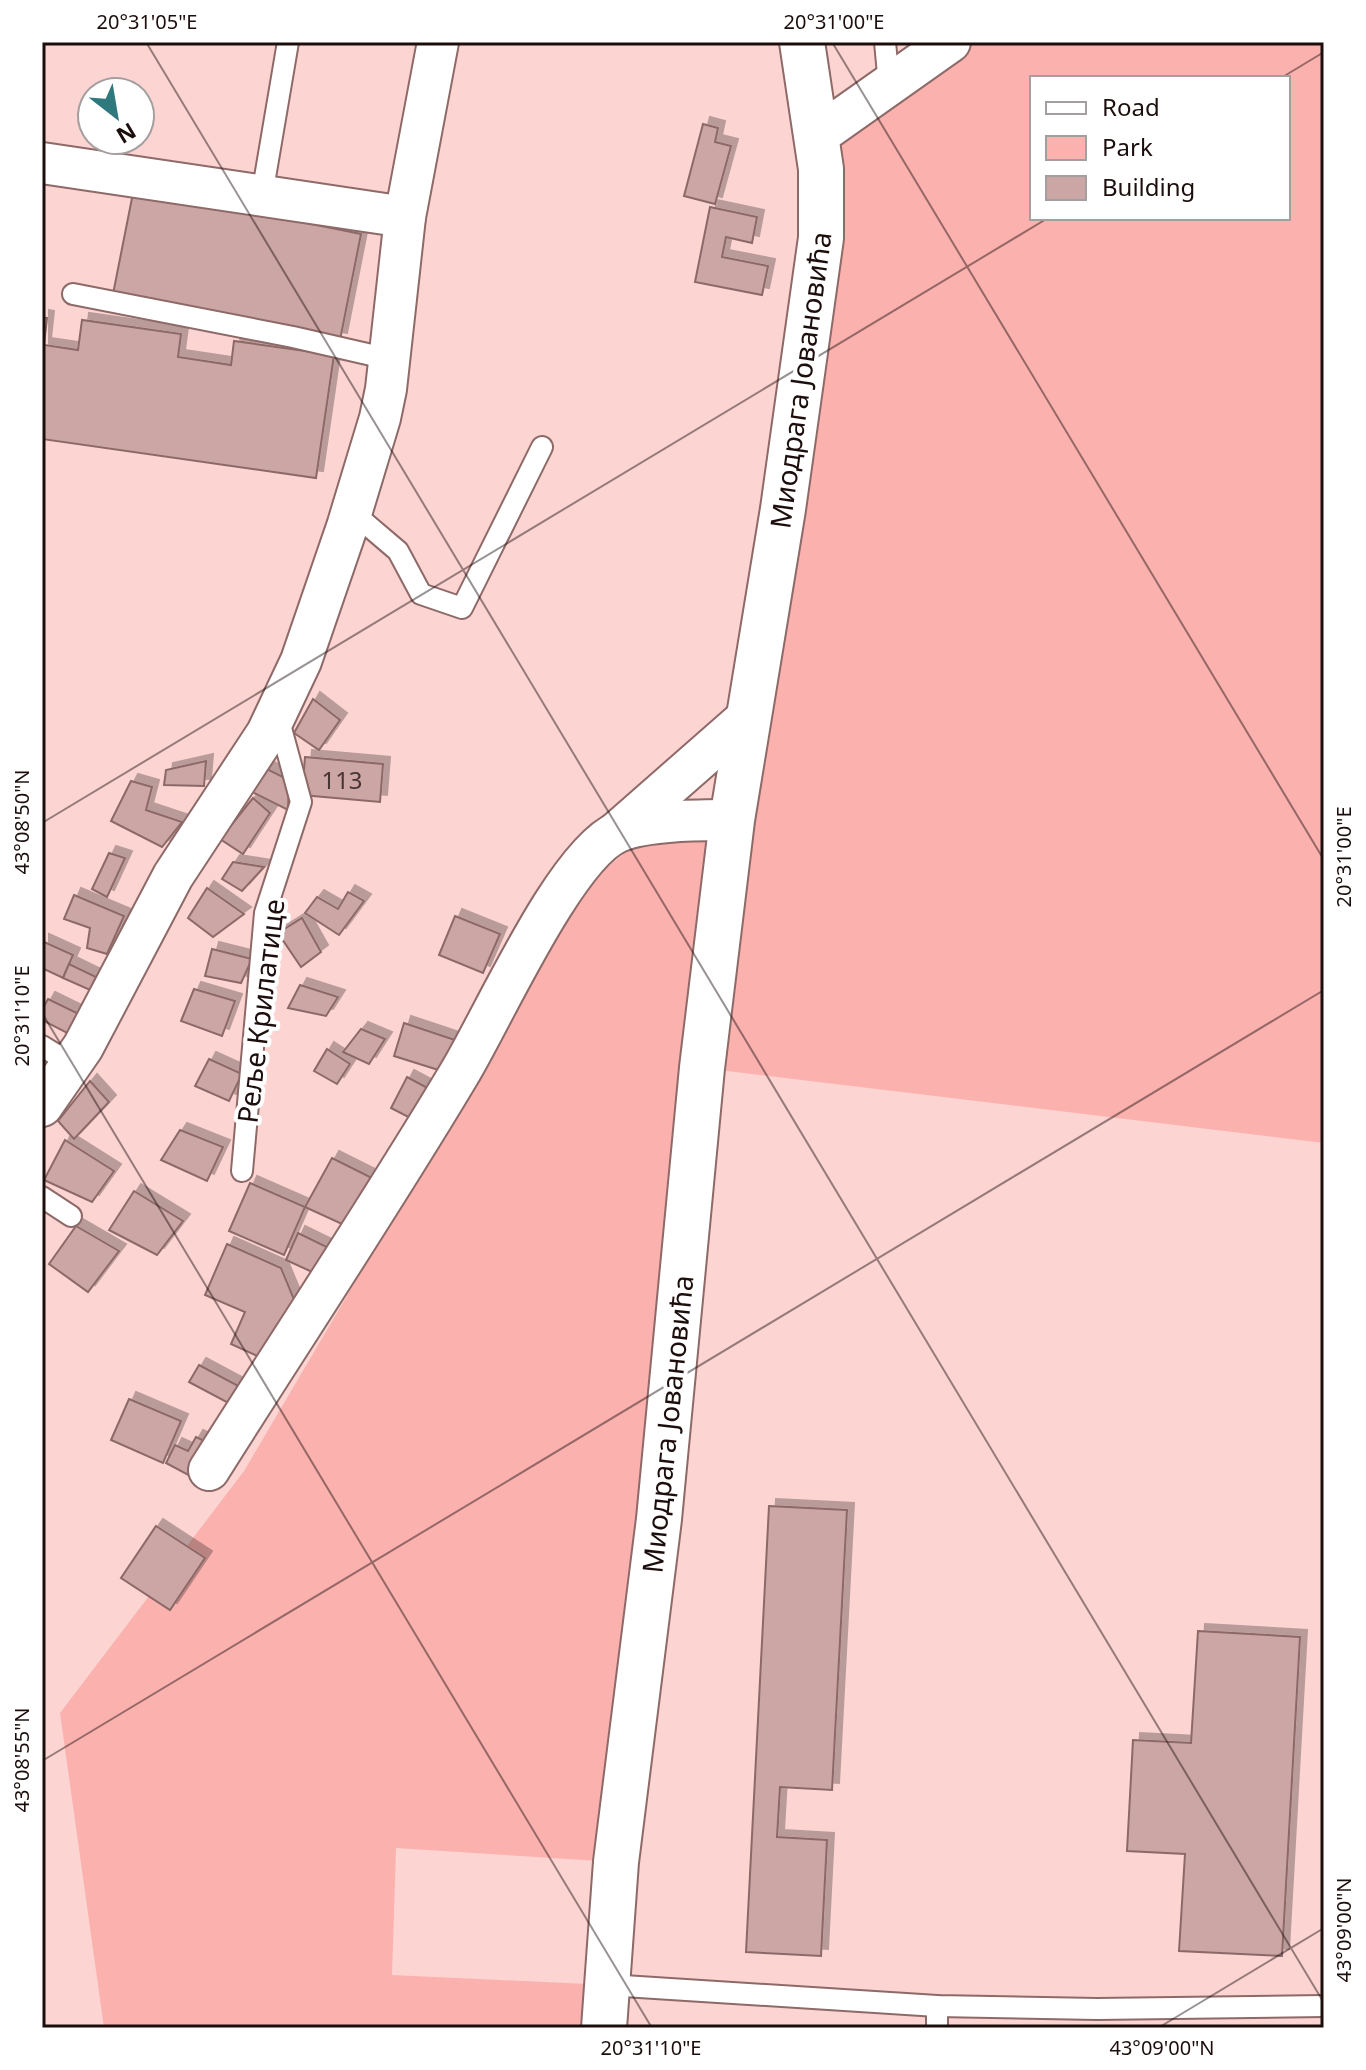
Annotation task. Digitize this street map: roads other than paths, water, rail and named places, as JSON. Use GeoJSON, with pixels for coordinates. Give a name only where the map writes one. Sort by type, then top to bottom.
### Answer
{"type":"FeatureCollection","features":[{"type":"Feature","properties":{"kind":"main road","name":"Миодрага Јовановића"},"geometry":{"type":"LineString","coordinates":[[604,2028],[616,1862],[659,1519],[700,1083],[732,820],[816,284],[823,207],[817,136],[802,42]]}},
{"type":"Feature","properties":{"kind":"street"},"geometry":{"type":"LineString","coordinates":[[42,1106],[57,1055],[107,1004],[173,876],[277,714],[301,661],[380,418],[405,217],[438,42]]}},
{"type":"Feature","properties":{"kind":"street"},"geometry":{"type":"LineString","coordinates":[[817,136],[950,42]]}},
{"type":"Feature","properties":{"kind":"street"},"geometry":{"type":"LineString","coordinates":[[42,163],[405,217]]}},
{"type":"Feature","properties":{"kind":"street"},"geometry":{"type":"LineString","coordinates":[[209,1470],[460,1073],[558,897],[577,869],[748,717]]}},
{"type":"Feature","properties":{"kind":"street"},"geometry":{"type":"LineString","coordinates":[[617,832],[689,820],[732,820]]}},
{"type":"Feature","properties":{"kind":"lane"},"geometry":{"type":"LineString","coordinates":[[262,195],[288,42]]}},
{"type":"Feature","properties":{"kind":"lane"},"geometry":{"type":"LineString","coordinates":[[885,42],[889,85]]}},
{"type":"Feature","properties":{"kind":"lane"},"geometry":{"type":"LineString","coordinates":[[73,294],[389,359]]}},
{"type":"Feature","properties":{"kind":"lane"},"geometry":{"type":"LineString","coordinates":[[351,511],[398,551],[421,594],[462,608],[542,447]]}},
{"type":"Feature","properties":{"kind":"lane","name":"Реље Крилатице"},"geometry":{"type":"LineString","coordinates":[[242,1171],[265,913],[301,802],[277,714]]}},
{"type":"Feature","properties":{"kind":"lane"},"geometry":{"type":"LineString","coordinates":[[42,1197],[71,1216]]}},
{"type":"Feature","properties":{"kind":"lane"},"geometry":{"type":"LineString","coordinates":[[608,1985],[937,2006],[1097,2009],[1324,2006]]}},
{"type":"Feature","properties":{"kind":"lane"},"geometry":{"type":"LineString","coordinates":[[937,2006],[937,2028]]}}]}
